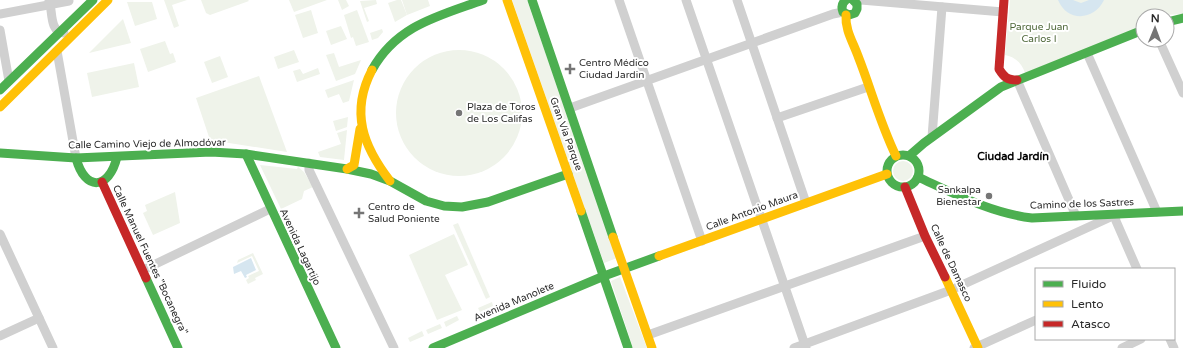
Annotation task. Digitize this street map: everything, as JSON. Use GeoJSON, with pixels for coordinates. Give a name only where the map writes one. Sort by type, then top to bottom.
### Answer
{"type":"FeatureCollection","features":[{"type":"Feature","properties":{"kind":"main road"},"geometry":{"type":"LineString","coordinates":[[0,90],[93,0]]}},
{"type":"Feature","properties":{"kind":"main road"},"geometry":{"type":"LineString","coordinates":[[0,106],[108,0]]}},
{"type":"Feature","properties":{"kind":"main road"},"geometry":{"type":"LineString","coordinates":[[347,168],[354,165],[356,161],[364,90],[368,78],[390,43],[411,28],[483,0]]}},
{"type":"Feature","properties":{"kind":"main road","name":"Gran Vía Parque"},"geometry":{"type":"LineString","coordinates":[[507,0],[628,348]]}},
{"type":"Feature","properties":{"kind":"main road","name":"Gran Vía Parque"},"geometry":{"type":"LineString","coordinates":[[532,0],[652,348]]}},
{"type":"Feature","properties":{"kind":"main road"},"geometry":{"type":"LineString","coordinates":[[845,13],[851,15],[857,11],[858,6],[855,0],[842,5],[868,86],[888,140],[896,156]]}},
{"type":"Feature","properties":{"kind":"main road"},"geometry":{"type":"LineString","coordinates":[[1004,0],[999,69],[1004,77],[1011,80],[1017,80]]}},
{"type":"Feature","properties":{"kind":"main road"},"geometry":{"type":"LineString","coordinates":[[909,156],[993,92],[1017,80],[1135,33]]}},
{"type":"Feature","properties":{"kind":"main road"},"geometry":{"type":"LineString","coordinates":[[362,112],[363,135],[372,156],[390,182]]}},
{"type":"Feature","properties":{"kind":"main road","name":"Calle Camino Viejo de Almodóvar"},"geometry":{"type":"LineString","coordinates":[[5,153],[76,158],[211,152],[246,154],[347,168],[390,182],[426,201],[444,206],[462,206],[488,202],[568,174]]}},
{"type":"Feature","properties":{"kind":"main road","name":"Avenida Lagartijo"},"geometry":{"type":"LineString","coordinates":[[246,154],[270,209],[336,348]]}},
{"type":"Feature","properties":{"kind":"main road"},"geometry":{"type":"LineString","coordinates":[[362,172],[370,163],[372,156]]}},
{"type":"Feature","properties":{"kind":"main road"},"geometry":{"type":"LineString","coordinates":[[896,156],[909,156],[915,160],[918,165],[918,177],[913,183],[905,187],[898,186],[892,183],[887,174],[888,164],[896,156]]}},
{"type":"Feature","properties":{"kind":"main road"},"geometry":{"type":"LineString","coordinates":[[76,158],[81,174],[94,182],[102,182],[109,178],[113,172],[117,157]]}},
{"type":"Feature","properties":{"kind":"main road","name":"Calle Antonio Maura"},"geometry":{"type":"LineString","coordinates":[[624,269],[887,174]]}},
{"type":"Feature","properties":{"kind":"main road","name":"Camino de los Sastres"},"geometry":{"type":"LineString","coordinates":[[918,177],[990,209],[1006,214],[1032,218],[1183,211]]}},
{"type":"Feature","properties":{"kind":"main road","name":"Calle Manuel Fuentes \"Bocanegra\""},"geometry":{"type":"LineString","coordinates":[[102,182],[178,348]]}},
{"type":"Feature","properties":{"kind":"main road","name":"Calle de Damasco"},"geometry":{"type":"LineString","coordinates":[[905,187],[925,236],[977,348]]}},
{"type":"Feature","properties":{"kind":"main road"},"geometry":{"type":"LineString","coordinates":[[604,276],[624,269]]}},
{"type":"Feature","properties":{"kind":"main road","name":"Avenida Manolete"},"geometry":{"type":"LineString","coordinates":[[434,348],[604,276]]}},
{"type":"Feature","properties":{"kind":"street"},"geometry":{"type":"LineString","coordinates":[[619,0],[702,241]]}},
{"type":"Feature","properties":{"kind":"street"},"geometry":{"type":"LineString","coordinates":[[686,0],[805,346]]}},
{"type":"Feature","properties":{"kind":"street"},"geometry":{"type":"LineString","coordinates":[[737,0],[806,203]]}},
{"type":"Feature","properties":{"kind":"street"},"geometry":{"type":"LineString","coordinates":[[855,0],[1003,12]]}},
{"type":"Feature","properties":{"kind":"street"},"geometry":{"type":"LineString","coordinates":[[0,14],[45,3],[69,1],[80,12]]}},
{"type":"Feature","properties":{"kind":"street"},"geometry":{"type":"LineString","coordinates":[[45,3],[54,28],[59,33],[74,34]]}},
{"type":"Feature","properties":{"kind":"street"},"geometry":{"type":"LineString","coordinates":[[932,137],[942,7]]}},
{"type":"Feature","properties":{"kind":"street"},"geometry":{"type":"LineString","coordinates":[[570,108],[833,14],[845,13]]}},
{"type":"Feature","properties":{"kind":"street"},"geometry":{"type":"LineString","coordinates":[[0,30],[9,82]]}},
{"type":"Feature","properties":{"kind":"street"},"geometry":{"type":"LineString","coordinates":[[1163,48],[1183,93]]}},
{"type":"Feature","properties":{"kind":"street"},"geometry":{"type":"LineString","coordinates":[[57,51],[76,158]]}},
{"type":"Feature","properties":{"kind":"street"},"geometry":{"type":"LineString","coordinates":[[1087,53],[1157,212]]}},
{"type":"Feature","properties":{"kind":"street"},"geometry":{"type":"LineString","coordinates":[[1017,80],[1076,216]]}},
{"type":"Feature","properties":{"kind":"street"},"geometry":{"type":"LineString","coordinates":[[777,118],[868,86]]}},
{"type":"Feature","properties":{"kind":"street"},"geometry":{"type":"LineString","coordinates":[[309,163],[309,170],[394,348]]}},
{"type":"Feature","properties":{"kind":"street"},"geometry":{"type":"LineString","coordinates":[[143,270],[270,209]]}},
{"type":"Feature","properties":{"kind":"street"},"geometry":{"type":"LineString","coordinates":[[794,348],[805,346],[951,290],[1115,215],[1116,221],[1138,268]]}},
{"type":"Feature","properties":{"kind":"street"},"geometry":{"type":"LineString","coordinates":[[0,234],[54,348]]}},
{"type":"Feature","properties":{"kind":"street"},"geometry":{"type":"LineString","coordinates":[[648,335],[925,236]]}},
{"type":"Feature","properties":{"kind":"street"},"geometry":{"type":"LineString","coordinates":[[0,336],[39,318]]}},
{"type":"Feature","properties":{"kind":"street"},"geometry":{"type":"LineString","coordinates":[[977,348],[1035,320]]}},
{"type":"Feature","properties":{"kind":"street"},"geometry":{"type":"LineString","coordinates":[[1122,348],[1139,340]]}},
{"type":"Feature","properties":{"kind":"green space"},"geometry":{"type":"Polygon","coordinates":[[[164,0],[187,0],[172,5],[179,26],[174,28],[164,0]]]}},
{"type":"Feature","properties":{"kind":"green space"},"geometry":{"type":"Polygon","coordinates":[[[201,0],[249,1],[210,15],[206,13],[201,0]]]}},
{"type":"Feature","properties":{"kind":"green space"},"geometry":{"type":"Polygon","coordinates":[[[289,0],[327,0],[294,12],[289,0]]]}},
{"type":"Feature","properties":{"kind":"green space"},"geometry":{"type":"Polygon","coordinates":[[[338,0],[346,0],[349,6],[342,10],[338,0]]]}},
{"type":"Feature","properties":{"kind":"green space"},"geometry":{"type":"Polygon","coordinates":[[[376,0],[377,4],[364,8],[369,21],[367,22],[360,1],[376,0]]]}},
{"type":"Feature","properties":{"kind":"green space"},"geometry":{"type":"Polygon","coordinates":[[[401,0],[407,15],[395,22],[388,3],[401,0]]]}},
{"type":"Feature","properties":{"kind":"green space"},"geometry":{"type":"Polygon","coordinates":[[[402,0],[428,0],[430,6],[407,15],[402,0]]]}},
{"type":"Feature","properties":{"kind":"green space"},"geometry":{"type":"Polygon","coordinates":[[[512,0],[527,0],[617,258],[604,263],[512,0]]]}},
{"type":"Feature","properties":{"kind":"green space","name":"Parque Juan Carlos I"},"geometry":{"type":"Polygon","coordinates":[[[1010,0],[1183,0],[1183,14],[1175,14],[1175,8],[1135,8],[1135,29],[1025,73],[1018,61],[1005,55],[1010,0]]]}},
{"type":"Feature","properties":{"kind":"green space"},"geometry":{"type":"Polygon","coordinates":[[[127,2],[152,2],[157,19],[135,26],[127,2]]]}},
{"type":"Feature","properties":{"kind":"green space"},"geometry":{"type":"Polygon","coordinates":[[[311,10],[318,33],[303,38],[295,15],[311,10]]]}},
{"type":"Feature","properties":{"kind":"green space"},"geometry":{"type":"Polygon","coordinates":[[[357,10],[369,42],[356,46],[353,37],[351,38],[344,15],[357,10]]]}},
{"type":"Feature","properties":{"kind":"green space"},"geometry":{"type":"Polygon","coordinates":[[[123,19],[131,43],[89,53],[123,19]]]}},
{"type":"Feature","properties":{"kind":"green space"},"geometry":{"type":"Polygon","coordinates":[[[341,26],[347,39],[331,45],[326,31],[341,26]]]}},
{"type":"Feature","properties":{"kind":"green space"},"geometry":{"type":"Polygon","coordinates":[[[382,29],[383,32],[378,38],[372,40],[370,33],[382,29]]]}},
{"type":"Feature","properties":{"kind":"green space"},"geometry":{"type":"Polygon","coordinates":[[[165,41],[170,54],[173,53],[176,62],[148,72],[140,49],[165,41]]]}},
{"type":"Feature","properties":{"kind":"green space"},"geometry":{"type":"Polygon","coordinates":[[[294,50],[299,62],[278,69],[274,57],[294,50]]]}},
{"type":"Feature","properties":{"kind":"green space","name":"Plaza de Toros de Los Califas"},"geometry":{"type":"Polygon","coordinates":[[[453,50],[465,50],[483,54],[504,68],[518,89],[522,113],[518,137],[504,158],[483,172],[465,176],[453,176],[435,172],[414,158],[400,137],[396,119],[396,107],[400,89],[414,68],[435,54],[453,50]]]}},
{"type":"Feature","properties":{"kind":"green space"},"geometry":{"type":"Polygon","coordinates":[[[334,53],[339,67],[361,60],[355,74],[336,81],[326,55],[334,53]]]}},
{"type":"Feature","properties":{"kind":"green space"},"geometry":{"type":"Polygon","coordinates":[[[220,56],[228,77],[212,83],[204,62],[220,56]]]}},
{"type":"Feature","properties":{"kind":"green space"},"geometry":{"type":"Polygon","coordinates":[[[134,63],[139,87],[92,97],[87,73],[134,63]]]}},
{"type":"Feature","properties":{"kind":"green space"},"geometry":{"type":"Polygon","coordinates":[[[318,68],[320,74],[297,82],[293,71],[300,69],[303,74],[318,68]]]}},
{"type":"Feature","properties":{"kind":"green space"},"geometry":{"type":"Polygon","coordinates":[[[259,76],[287,152],[210,140],[196,98],[259,76]]]}},
{"type":"Feature","properties":{"kind":"green space"},"geometry":{"type":"Polygon","coordinates":[[[354,80],[349,101],[343,103],[339,94],[328,98],[325,90],[354,80]]]}},
{"type":"Feature","properties":{"kind":"green space"},"geometry":{"type":"Polygon","coordinates":[[[348,117],[347,127],[336,131],[333,121],[348,117]]]}},
{"type":"Feature","properties":{"kind":"green space"},"geometry":{"type":"Polygon","coordinates":[[[347,130],[344,160],[320,157],[318,152],[341,144],[337,133],[347,130]]]}},
{"type":"Feature","properties":{"kind":"green space"},"geometry":{"type":"Polygon","coordinates":[[[903,161],[910,164],[913,171],[910,178],[903,181],[896,178],[893,171],[896,164],[903,161]]]}},
{"type":"Feature","properties":{"kind":"green space"},"geometry":{"type":"Polygon","coordinates":[[[260,165],[297,169],[298,167],[304,172],[313,187],[304,191],[302,199],[281,209],[260,165]]]}},
{"type":"Feature","properties":{"kind":"green space"},"geometry":{"type":"Polygon","coordinates":[[[175,192],[180,223],[153,235],[143,213],[147,211],[145,205],[175,192]]]}},
{"type":"Feature","properties":{"kind":"green space"},"geometry":{"type":"Polygon","coordinates":[[[458,223],[490,297],[486,299],[453,225],[458,223]]]}},
{"type":"Feature","properties":{"kind":"green space"},"geometry":{"type":"Polygon","coordinates":[[[454,234],[468,265],[445,275],[462,310],[437,320],[409,255],[454,234]]]}},
{"type":"Feature","properties":{"kind":"green space"},"geometry":{"type":"Polygon","coordinates":[[[253,253],[263,274],[248,284],[246,280],[249,278],[248,276],[259,271],[252,256],[237,263],[238,260],[253,253]]]}},
{"type":"Feature","properties":{"kind":"green space"},"geometry":{"type":"Polygon","coordinates":[[[620,277],[647,348],[633,348],[611,281],[620,277]]]}},
{"type":"Feature","properties":{"kind":"green space"},"geometry":{"type":"Polygon","coordinates":[[[492,302],[493,306],[480,312],[478,308],[492,302]]]}},
{"type":"Feature","properties":{"kind":"green space"},"geometry":{"type":"Polygon","coordinates":[[[457,316],[459,320],[446,327],[444,322],[457,316]]]}},
{"type":"Feature","properties":{"kind":"green space"},"geometry":{"type":"Polygon","coordinates":[[[440,324],[442,328],[428,334],[426,330],[440,324]]]}},
{"type":"Feature","properties":{"kind":"green space"},"geometry":{"type":"Polygon","coordinates":[[[422,331],[424,336],[410,342],[408,338],[422,331]]]}},
{"type":"Feature","properties":{"kind":"shaded area"},"geometry":{"type":"Polygon","coordinates":[[[1058,0],[1073,0],[1081,3],[1089,0],[1104,0],[1100,7],[1094,12],[1081,16],[1068,12],[1062,7],[1058,0]]]}},
{"type":"Feature","properties":{"kind":"shaded area"},"geometry":{"type":"Polygon","coordinates":[[[251,258],[256,270],[246,275],[247,277],[245,278],[241,271],[234,274],[233,267],[251,258]]]}},
{"type":"Feature","properties":{"kind":"traffic: fast"},"geometry":{"type":"LineString","coordinates":[[0,90],[93,0]]}},
{"type":"Feature","properties":{"kind":"traffic: fast"},"geometry":{"type":"LineString","coordinates":[[372,70],[382,55],[394,42],[407,32],[435,17],[483,0]]}},
{"type":"Feature","properties":{"kind":"traffic: fast"},"geometry":{"type":"LineString","coordinates":[[532,0],[613,237]]}},
{"type":"Feature","properties":{"kind":"traffic: fast"},"geometry":{"type":"LineString","coordinates":[[846,0],[843,4],[842,10],[849,15],[855,13],[857,9],[857,4],[853,0]]}},
{"type":"Feature","properties":{"kind":"traffic: fast"},"geometry":{"type":"LineString","coordinates":[[1175,20],[1183,18]]}},
{"type":"Feature","properties":{"kind":"traffic: fast"},"geometry":{"type":"LineString","coordinates":[[909,156],[924,143],[1001,87],[1135,33]]}},
{"type":"Feature","properties":{"kind":"traffic: fast"},"geometry":{"type":"LineString","coordinates":[[0,153],[76,158],[211,152],[246,154],[371,174],[390,181],[426,201],[444,206],[462,207],[488,202],[568,174]]}},
{"type":"Feature","properties":{"kind":"traffic: fast"},"geometry":{"type":"LineString","coordinates":[[246,154],[336,348]]}},
{"type":"Feature","properties":{"kind":"traffic: fast"},"geometry":{"type":"LineString","coordinates":[[900,155],[906,155],[916,162],[919,171],[918,177],[912,184],[906,187],[900,187],[890,180],[887,174],[887,168],[894,158],[900,155]]}},
{"type":"Feature","properties":{"kind":"traffic: fast"},"geometry":{"type":"LineString","coordinates":[[76,158],[85,177],[97,183],[103,181],[108,176],[117,157]]}},
{"type":"Feature","properties":{"kind":"traffic: fast"},"geometry":{"type":"LineString","coordinates":[[918,177],[988,207],[1017,216],[1032,218],[1183,211]]}},
{"type":"Feature","properties":{"kind":"traffic: fast"},"geometry":{"type":"LineString","coordinates":[[581,211],[628,348]]}},
{"type":"Feature","properties":{"kind":"traffic: fast"},"geometry":{"type":"LineString","coordinates":[[433,348],[604,276],[659,256]]}},
{"type":"Feature","properties":{"kind":"traffic: fast"},"geometry":{"type":"LineString","coordinates":[[146,278],[178,348]]}},
{"type":"Feature","properties":{"kind":"traffic: slow"},"geometry":{"type":"LineString","coordinates":[[0,107],[108,0]]}},
{"type":"Feature","properties":{"kind":"traffic: slow"},"geometry":{"type":"LineString","coordinates":[[507,0],[581,211]]}},
{"type":"Feature","properties":{"kind":"traffic: slow"},"geometry":{"type":"LineString","coordinates":[[846,15],[850,36],[885,131],[896,156]]}},
{"type":"Feature","properties":{"kind":"traffic: slow"},"geometry":{"type":"LineString","coordinates":[[372,70],[365,85],[362,100],[361,114],[363,128],[373,155],[390,181]]}},
{"type":"Feature","properties":{"kind":"traffic: slow"},"geometry":{"type":"LineString","coordinates":[[347,169],[354,165],[360,129]]}},
{"type":"Feature","properties":{"kind":"traffic: slow"},"geometry":{"type":"LineString","coordinates":[[659,256],[887,174]]}},
{"type":"Feature","properties":{"kind":"traffic: slow"},"geometry":{"type":"LineString","coordinates":[[613,237],[652,348]]}},
{"type":"Feature","properties":{"kind":"traffic: slow"},"geometry":{"type":"LineString","coordinates":[[945,277],[978,348]]}},
{"type":"Feature","properties":{"kind":"traffic: jam"},"geometry":{"type":"LineString","coordinates":[[1004,0],[999,69],[1006,78],[1017,80]]}},
{"type":"Feature","properties":{"kind":"traffic: jam"},"geometry":{"type":"LineString","coordinates":[[102,182],[146,278]]}},
{"type":"Feature","properties":{"kind":"traffic: jam"},"geometry":{"type":"LineString","coordinates":[[905,187],[925,236],[945,277]]}},
{"type":"Feature","properties":{"kind":"place","name":"Centro Médico Ciudad Jardin"},"geometry":{"type":"Point","coordinates":[570,69]}},
{"type":"Feature","properties":{"kind":"place","name":"Plaza de Toros de Los Califas"},"geometry":{"type":"Point","coordinates":[459,113]}},
{"type":"Feature","properties":{"kind":"place","name":"Sankalpa Bienestar"},"geometry":{"type":"Point","coordinates":[989,196]}},
{"type":"Feature","properties":{"kind":"place","name":"Centro de Salud Poniente"},"geometry":{"type":"Point","coordinates":[359,213]}},
{"type":"Feature","properties":{"kind":"district","name":"Ciudad Jardín"},"geometry":{"type":"Point","coordinates":[1013,156]}}]}
